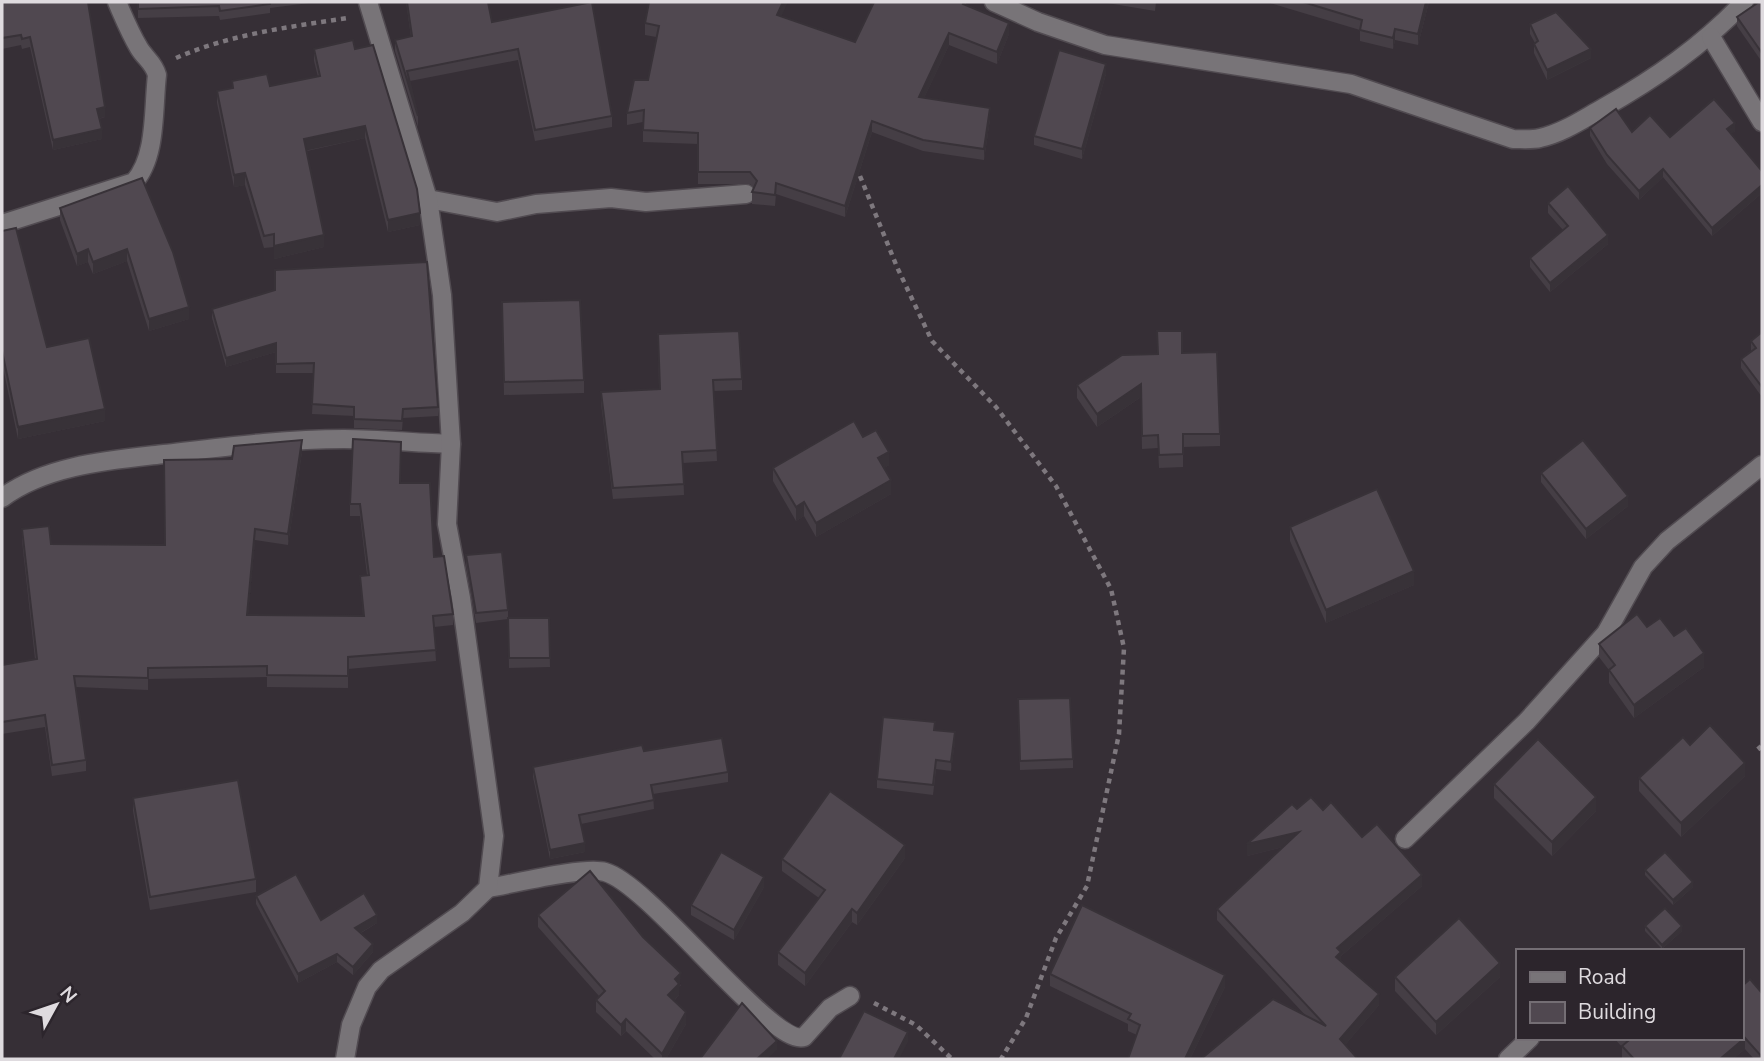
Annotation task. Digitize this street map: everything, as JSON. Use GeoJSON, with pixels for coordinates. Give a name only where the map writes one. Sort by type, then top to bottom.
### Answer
{"type":"FeatureCollection","features":[{"type":"Feature","properties":{"kind":"street"},"geometry":{"type":"LineString","coordinates":[[2,224],[136,180],[144,167],[149,148],[157,75],[155,67],[141,52],[117,2]]}},
{"type":"Feature","properties":{"kind":"street"},"geometry":{"type":"LineString","coordinates":[[994,2],[1038,22],[1105,45],[1352,84],[1513,139],[1539,139],[1571,127],[1670,68],[1711,37],[1744,2]]}},
{"type":"Feature","properties":{"kind":"street"},"geometry":{"type":"LineString","coordinates":[[371,8],[428,198],[442,295],[451,444],[447,524],[461,598],[494,836],[488,888]]}},
{"type":"Feature","properties":{"kind":"street"},"geometry":{"type":"LineString","coordinates":[[1711,37],[1762,122]]}},
{"type":"Feature","properties":{"kind":"street"},"geometry":{"type":"LineString","coordinates":[[428,198],[497,212],[536,204],[611,198],[646,202],[746,194]]}},
{"type":"Feature","properties":{"kind":"street"},"geometry":{"type":"LineString","coordinates":[[2,498],[17,487],[44,477],[121,459],[285,442],[345,439],[451,444]]}},
{"type":"Feature","properties":{"kind":"street"},"geometry":{"type":"LineString","coordinates":[[1405,839],[1527,721],[1606,633],[1643,567],[1677,530],[1762,465]]}},
{"type":"Feature","properties":{"kind":"street"},"geometry":{"type":"LineString","coordinates":[[345,1059],[351,1025],[367,987],[381,970],[462,913],[488,888],[592,871],[618,877],[689,941],[758,1012],[794,1037],[804,1037],[830,1008],[850,996]]}},
{"type":"Feature","properties":{"kind":"street"},"geometry":{"type":"LineString","coordinates":[[1508,1059],[1528,1040]]}},
{"type":"Feature","properties":{"kind":"path"},"geometry":{"type":"LineString","coordinates":[[155,67],[210,43],[371,8]]}},
{"type":"Feature","properties":{"kind":"path"},"geometry":{"type":"LineString","coordinates":[[860,176],[897,267],[932,341],[996,407],[1056,486],[1111,589],[1125,648],[1119,734],[1087,886],[1056,938],[1026,1018],[1001,1059]]}},
{"type":"Feature","properties":{"kind":"path"},"geometry":{"type":"LineString","coordinates":[[850,996],[866,1000],[916,1025],[952,1059]]}},
{"type":"Feature","properties":{"kind":"building"},"geometry":{"type":"Polygon","coordinates":[[[2,2],[88,2],[105,107],[97,109],[102,129],[53,140],[30,37],[22,39],[21,35],[2,38],[2,2]]]}},
{"type":"Feature","properties":{"kind":"building"},"geometry":{"type":"Polygon","coordinates":[[[138,2],[270,4],[220,11],[219,6],[138,9],[138,2]]]}},
{"type":"Feature","properties":{"kind":"building"},"geometry":{"type":"Polygon","coordinates":[[[407,2],[488,2],[492,22],[592,2],[612,116],[535,130],[518,49],[407,71],[418,116],[395,40],[412,36],[407,2]]]}},
{"type":"Feature","properties":{"kind":"building"},"geometry":{"type":"Polygon","coordinates":[[[649,2],[783,2],[777,15],[855,42],[874,2],[964,2],[963,4],[1009,23],[997,52],[949,33],[919,97],[990,108],[984,149],[923,140],[872,121],[845,206],[776,183],[775,195],[752,192],[757,181],[750,172],[698,172],[698,133],[643,130],[644,110],[627,113],[634,80],[648,80],[659,26],[645,23],[649,2]]]}},
{"type":"Feature","properties":{"kind":"building"},"geometry":{"type":"Polygon","coordinates":[[[1303,2],[1426,2],[1418,34],[1395,29],[1393,38],[1360,30],[1362,20],[1303,2]]]}},
{"type":"Feature","properties":{"kind":"building"},"geometry":{"type":"Polygon","coordinates":[[[1762,2],[1762,53],[1737,17],[1762,2]]]}},
{"type":"Feature","properties":{"kind":"building"},"geometry":{"type":"Polygon","coordinates":[[[1556,12],[1591,49],[1547,70],[1534,44],[1538,41],[1530,24],[1556,12]]]}},
{"type":"Feature","properties":{"kind":"building"},"geometry":{"type":"Polygon","coordinates":[[[353,40],[355,49],[373,45],[417,189],[420,213],[388,220],[365,126],[304,139],[324,235],[274,246],[274,234],[264,236],[245,173],[234,175],[217,91],[233,88],[232,81],[267,74],[270,86],[320,76],[314,49],[353,40]]]}},
{"type":"Feature","properties":{"kind":"building"},"geometry":{"type":"Polygon","coordinates":[[[1059,50],[1106,64],[1082,149],[1034,136],[1059,50]]]}},
{"type":"Feature","properties":{"kind":"building"},"geometry":{"type":"Polygon","coordinates":[[[1714,99],[1735,123],[1727,129],[1762,171],[1762,185],[1712,228],[1663,169],[1639,191],[1607,155],[1590,128],[1616,109],[1632,132],[1650,115],[1670,137],[1714,99]]]}},
{"type":"Feature","properties":{"kind":"building"},"geometry":{"type":"Polygon","coordinates":[[[142,178],[173,252],[189,307],[149,319],[127,249],[93,262],[88,249],[77,254],[60,208],[142,178]]]}},
{"type":"Feature","properties":{"kind":"building"},"geometry":{"type":"Polygon","coordinates":[[[1568,186],[1608,235],[1550,283],[1530,258],[1568,226],[1548,203],[1568,186]]]}},
{"type":"Feature","properties":{"kind":"building"},"geometry":{"type":"Polygon","coordinates":[[[16,228],[47,347],[89,338],[105,409],[18,427],[2,351],[2,231],[16,228]]]}},
{"type":"Feature","properties":{"kind":"building"},"geometry":{"type":"Polygon","coordinates":[[[427,262],[438,407],[403,409],[402,421],[354,419],[354,407],[312,404],[314,363],[276,364],[276,343],[226,358],[212,309],[275,290],[275,270],[427,262]]]}},
{"type":"Feature","properties":{"kind":"building"},"geometry":{"type":"Polygon","coordinates":[[[580,300],[584,380],[504,382],[502,302],[580,300]]]}},
{"type":"Feature","properties":{"kind":"building"},"geometry":{"type":"Polygon","coordinates":[[[739,331],[742,379],[713,380],[717,450],[682,452],[684,484],[613,488],[601,392],[660,389],[658,334],[739,331]]]}},
{"type":"Feature","properties":{"kind":"building"},"geometry":{"type":"Polygon","coordinates":[[[1157,331],[1182,331],[1182,353],[1217,352],[1220,434],[1183,434],[1183,454],[1159,455],[1158,435],[1142,436],[1141,384],[1097,414],[1077,385],[1122,355],[1158,354],[1157,331]]]}},
{"type":"Feature","properties":{"kind":"building"},"geometry":{"type":"Polygon","coordinates":[[[1762,332],[1762,387],[1741,359],[1756,348],[1751,341],[1762,332]]]}},
{"type":"Feature","properties":{"kind":"building"},"geometry":{"type":"Polygon","coordinates":[[[854,421],[863,437],[876,430],[889,452],[878,458],[891,480],[816,523],[804,502],[796,507],[773,468],[854,421]]]}},
{"type":"Feature","properties":{"kind":"building"},"geometry":{"type":"Polygon","coordinates":[[[353,439],[401,442],[400,483],[430,483],[434,557],[444,556],[453,614],[433,616],[436,650],[348,657],[348,676],[267,675],[267,666],[148,668],[148,678],[74,676],[86,760],[52,765],[45,715],[2,722],[2,665],[37,659],[22,529],[49,526],[51,544],[165,545],[164,460],[232,459],[234,446],[302,440],[288,534],[255,529],[247,615],[364,616],[360,576],[369,575],[360,504],[350,504],[353,439]]]}},
{"type":"Feature","properties":{"kind":"building"},"geometry":{"type":"Polygon","coordinates":[[[1583,440],[1628,496],[1586,529],[1541,473],[1583,440]]]}},
{"type":"Feature","properties":{"kind":"building"},"geometry":{"type":"Polygon","coordinates":[[[1377,489],[1414,571],[1326,610],[1290,527],[1377,489]]]}},
{"type":"Feature","properties":{"kind":"building"},"geometry":{"type":"Polygon","coordinates":[[[502,552],[508,610],[476,613],[466,555],[502,552]]]}},
{"type":"Feature","properties":{"kind":"building"},"geometry":{"type":"Polygon","coordinates":[[[1637,614],[1647,627],[1660,618],[1674,636],[1686,628],[1704,653],[1634,705],[1609,670],[1615,665],[1599,644],[1637,614]]]}},
{"type":"Feature","properties":{"kind":"building"},"geometry":{"type":"Polygon","coordinates":[[[508,618],[549,618],[550,658],[509,658],[508,618]]]}},
{"type":"Feature","properties":{"kind":"building"},"geometry":{"type":"Polygon","coordinates":[[[1070,698],[1073,759],[1020,761],[1018,699],[1070,698]]]}},
{"type":"Feature","properties":{"kind":"building"},"geometry":{"type":"Polygon","coordinates":[[[883,717],[935,722],[934,730],[955,732],[951,762],[936,760],[933,785],[877,779],[883,717]]]}},
{"type":"Feature","properties":{"kind":"building"},"geometry":{"type":"Polygon","coordinates":[[[1710,725],[1745,763],[1681,823],[1639,778],[1683,737],[1690,745],[1710,725]]]}},
{"type":"Feature","properties":{"kind":"building"},"geometry":{"type":"Polygon","coordinates":[[[722,738],[728,772],[651,785],[654,800],[579,815],[585,843],[550,850],[533,767],[642,745],[644,751],[722,738]]]}},
{"type":"Feature","properties":{"kind":"building"},"geometry":{"type":"Polygon","coordinates":[[[1538,739],[1596,797],[1552,842],[1494,784],[1538,739]]]}},
{"type":"Feature","properties":{"kind":"building"},"geometry":{"type":"Polygon","coordinates":[[[238,780],[256,879],[150,897],[133,798],[238,780]]]}},
{"type":"Feature","properties":{"kind":"building"},"geometry":{"type":"Polygon","coordinates":[[[830,791],[905,845],[857,913],[852,909],[805,973],[778,952],[825,890],[782,859],[830,791]]]}},
{"type":"Feature","properties":{"kind":"building"},"geometry":{"type":"Polygon","coordinates":[[[1311,797],[1323,810],[1331,802],[1362,837],[1377,824],[1422,875],[1337,948],[1341,952],[1336,957],[1379,994],[1340,1039],[1358,1059],[1201,1059],[1273,999],[1326,1026],[1217,909],[1299,832],[1247,844],[1292,804],[1297,809],[1311,797]]]}},
{"type":"Feature","properties":{"kind":"building"},"geometry":{"type":"Polygon","coordinates":[[[721,852],[764,877],[734,930],[691,905],[721,852]]]}},
{"type":"Feature","properties":{"kind":"building"},"geometry":{"type":"Polygon","coordinates":[[[1665,852],[1693,882],[1673,900],[1645,870],[1665,852]]]}},
{"type":"Feature","properties":{"kind":"building"},"geometry":{"type":"Polygon","coordinates":[[[590,871],[643,937],[681,973],[675,979],[679,984],[668,995],[686,1012],[662,1054],[626,1019],[621,1025],[596,1000],[605,991],[538,915],[590,871]]]}},
{"type":"Feature","properties":{"kind":"building"},"geometry":{"type":"Polygon","coordinates":[[[296,874],[321,920],[364,893],[377,915],[355,928],[373,944],[353,967],[337,954],[298,974],[256,896],[296,874]]]}},
{"type":"Feature","properties":{"kind":"building"},"geometry":{"type":"Polygon","coordinates":[[[1082,905],[1225,975],[1185,1059],[1128,1059],[1140,1025],[1128,1019],[1131,1014],[1050,974],[1082,905]]]}},
{"type":"Feature","properties":{"kind":"building"},"geometry":{"type":"Polygon","coordinates":[[[1665,908],[1682,926],[1662,945],[1645,926],[1665,908]]]}},
{"type":"Feature","properties":{"kind":"building"},"geometry":{"type":"Polygon","coordinates":[[[1459,918],[1500,963],[1436,1022],[1395,977],[1459,918]]]}},
{"type":"Feature","properties":{"kind":"building"},"geometry":{"type":"Polygon","coordinates":[[[1750,979],[1762,993],[1762,1057],[1745,1038],[1743,1040],[1743,985],[1750,979]]]}},
{"type":"Feature","properties":{"kind":"building"},"geometry":{"type":"Polygon","coordinates":[[[742,1003],[777,1041],[757,1059],[700,1059],[742,1003]]]}},
{"type":"Feature","properties":{"kind":"building"},"geometry":{"type":"Polygon","coordinates":[[[864,1011],[908,1032],[894,1059],[839,1059],[864,1011]]]}},
{"type":"Feature","properties":{"kind":"building"},"geometry":{"type":"Polygon","coordinates":[[[1743,1040],[1720,1059],[1634,1059],[1622,1046],[1628,1041],[1743,1040]]]}}]}
